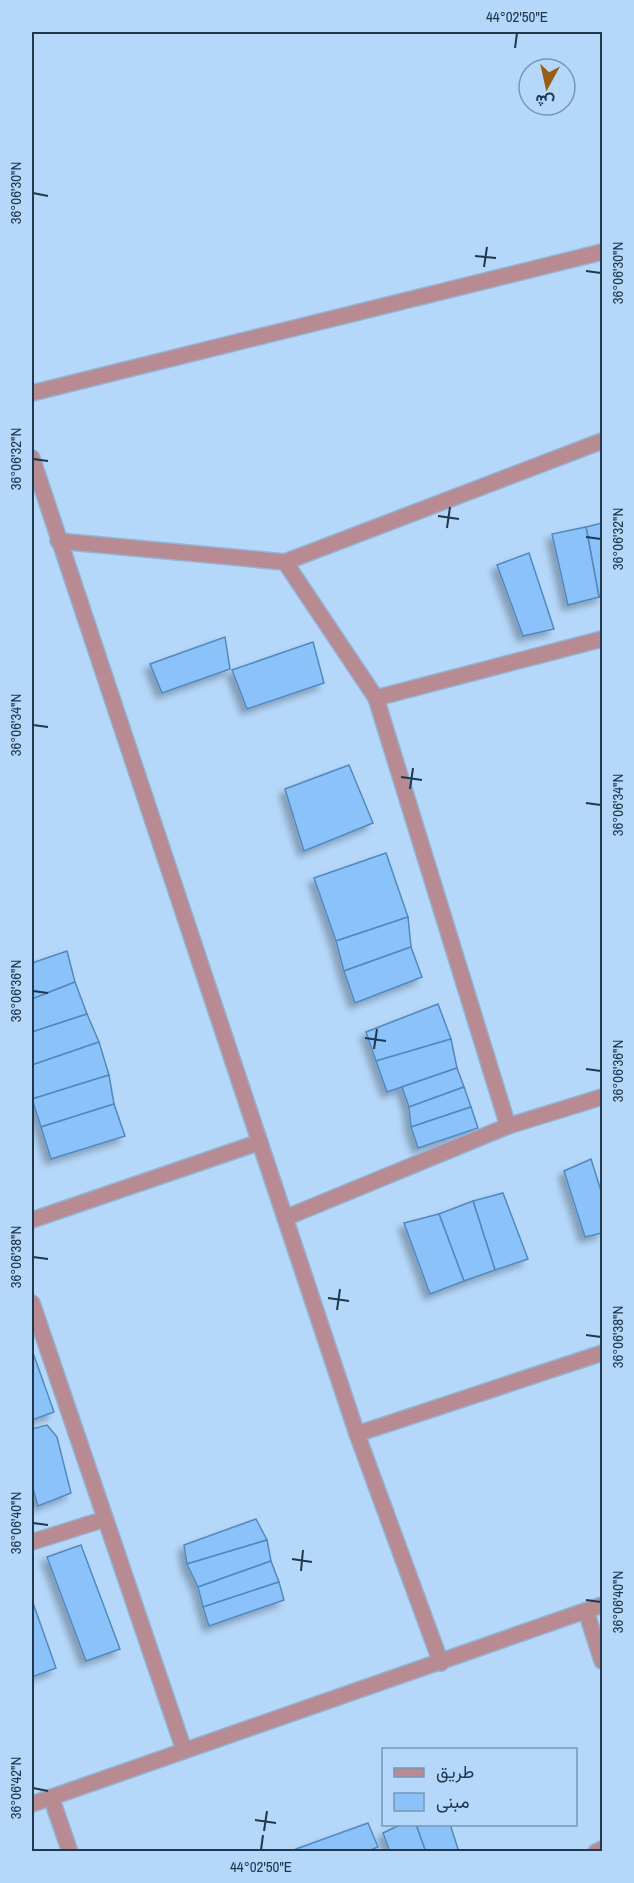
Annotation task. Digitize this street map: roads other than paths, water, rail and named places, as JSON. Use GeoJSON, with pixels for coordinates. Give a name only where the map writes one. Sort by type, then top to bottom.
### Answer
{"type":"FeatureCollection","features":[{"type":"Feature","properties":{"kind":"street"},"geometry":{"type":"LineString","coordinates":[[32,393],[603,252]]}},
{"type":"Feature","properties":{"kind":"street"},"geometry":{"type":"LineString","coordinates":[[58,541],[285,562],[603,441]]}},
{"type":"Feature","properties":{"kind":"street"},"geometry":{"type":"LineString","coordinates":[[32,458],[357,1434],[441,1663]]}},
{"type":"Feature","properties":{"kind":"street"},"geometry":{"type":"LineString","coordinates":[[285,562],[376,699],[508,1126]]}},
{"type":"Feature","properties":{"kind":"street"},"geometry":{"type":"LineString","coordinates":[[376,699],[603,639]]}},
{"type":"Feature","properties":{"kind":"street"},"geometry":{"type":"LineString","coordinates":[[285,1218],[508,1126],[603,1097]]}},
{"type":"Feature","properties":{"kind":"street"},"geometry":{"type":"LineString","coordinates":[[32,1220],[260,1142]]}},
{"type":"Feature","properties":{"kind":"street"},"geometry":{"type":"LineString","coordinates":[[32,1303],[184,1750]]}},
{"type":"Feature","properties":{"kind":"street"},"geometry":{"type":"LineString","coordinates":[[357,1434],[603,1353]]}},
{"type":"Feature","properties":{"kind":"street"},"geometry":{"type":"LineString","coordinates":[[32,1542],[105,1519]]}},
{"type":"Feature","properties":{"kind":"street"},"geometry":{"type":"LineString","coordinates":[[32,1804],[603,1605]]}},
{"type":"Feature","properties":{"kind":"street"},"geometry":{"type":"LineString","coordinates":[[586,1611],[603,1660]]}},
{"type":"Feature","properties":{"kind":"street"},"geometry":{"type":"LineString","coordinates":[[51,1797],[70,1851]]}},
{"type":"Feature","properties":{"kind":"street"},"geometry":{"type":"LineString","coordinates":[[596,1851],[603,1849]]}}]}
